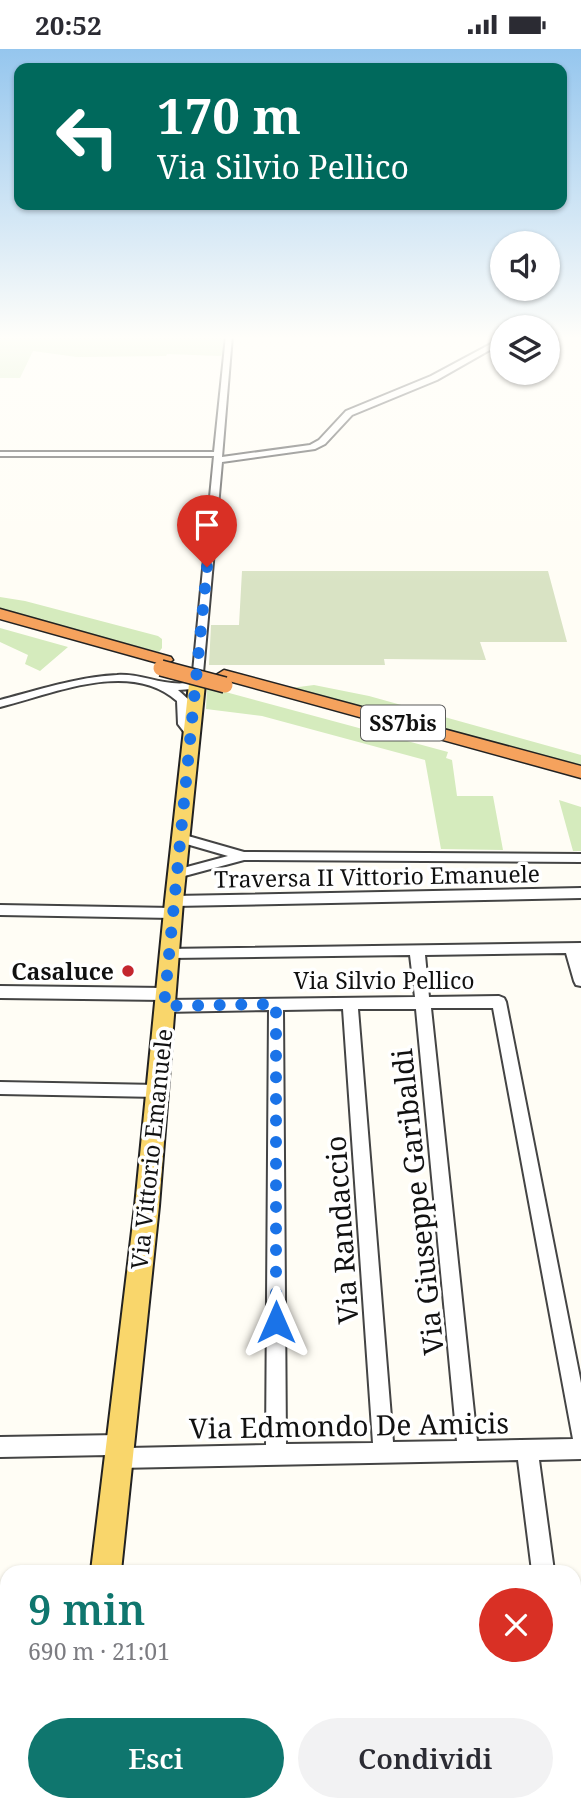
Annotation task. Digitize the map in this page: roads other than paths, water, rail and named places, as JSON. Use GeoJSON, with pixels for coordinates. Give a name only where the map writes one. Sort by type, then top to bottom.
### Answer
{"type":"FeatureCollection","features":[{"type":"Feature","properties":{"kind":"highway","name":"SS7bis"},"geometry":{"type":"LineString","coordinates":[[0,614],[162,670]]}},
{"type":"Feature","properties":{"kind":"highway","name":"SS7bis"},"geometry":{"type":"LineString","coordinates":[[0,624],[162,670],[225,680],[581,772]]}},
{"type":"Feature","properties":{"kind":"highway","name":"SS7bis"},"geometry":{"type":"LineString","coordinates":[[225,680],[581,782]]}},
{"type":"Feature","properties":{"kind":"main road","name":"Via Vittorio Emanuele"},"geometry":{"type":"LineString","coordinates":[[107,1565],[158,1091],[173,907],[198,684]]}},
{"type":"Feature","properties":{"kind":"street"},"geometry":{"type":"LineString","coordinates":[[162,670],[181,687],[198,684],[222,418]]}},
{"type":"Feature","properties":{"kind":"street"},"geometry":{"type":"LineString","coordinates":[[0,454],[218,457],[312,447],[322,442],[344,418]]}},
{"type":"Feature","properties":{"kind":"street"},"geometry":{"type":"LineString","coordinates":[[0,704],[102,680],[131,678],[162,670],[185,678],[199,662]]}},
{"type":"Feature","properties":{"kind":"street"},"geometry":{"type":"LineString","coordinates":[[162,670],[183,700],[184,724],[192,735]]}},
{"type":"Feature","properties":{"kind":"street"},"geometry":{"type":"LineString","coordinates":[[180,838],[244,856],[581,858]]}},
{"type":"Feature","properties":{"kind":"street"},"geometry":{"type":"LineString","coordinates":[[177,874],[244,856]]}},
{"type":"Feature","properties":{"kind":"street","name":"Traversa II Vittorio Emanuele"},"geometry":{"type":"LineString","coordinates":[[0,910],[581,893]]}},
{"type":"Feature","properties":{"kind":"street"},"geometry":{"type":"LineString","coordinates":[[170,953],[577,948],[581,981]]}},
{"type":"Feature","properties":{"kind":"street","name":"Via Giuseppe Garibaldi"},"geometry":{"type":"LineString","coordinates":[[417,949],[468,1451]]}},
{"type":"Feature","properties":{"kind":"street","name":"Via Silvio Pellico"},"geometry":{"type":"LineString","coordinates":[[0,992],[276,1004],[499,1002],[581,1436]]}},
{"type":"Feature","properties":{"kind":"street","name":"Via Randaccio"},"geometry":{"type":"LineString","coordinates":[[350,1003],[384,1453]]}},
{"type":"Feature","properties":{"kind":"street"},"geometry":{"type":"LineString","coordinates":[[276,1004],[276,1455]]}},
{"type":"Feature","properties":{"kind":"street"},"geometry":{"type":"LineString","coordinates":[[0,1088],[158,1091]]}},
{"type":"Feature","properties":{"kind":"street","name":"Via Edmondo De Amicis"},"geometry":{"type":"LineString","coordinates":[[0,1447],[276,1455],[581,1449]]}},
{"type":"Feature","properties":{"kind":"street"},"geometry":{"type":"LineString","coordinates":[[527,1450],[541,1565]]}},
{"type":"Feature","properties":{"kind":"place","name":"Casaluce"},"geometry":{"type":"Point","coordinates":[128,971]}}]}
